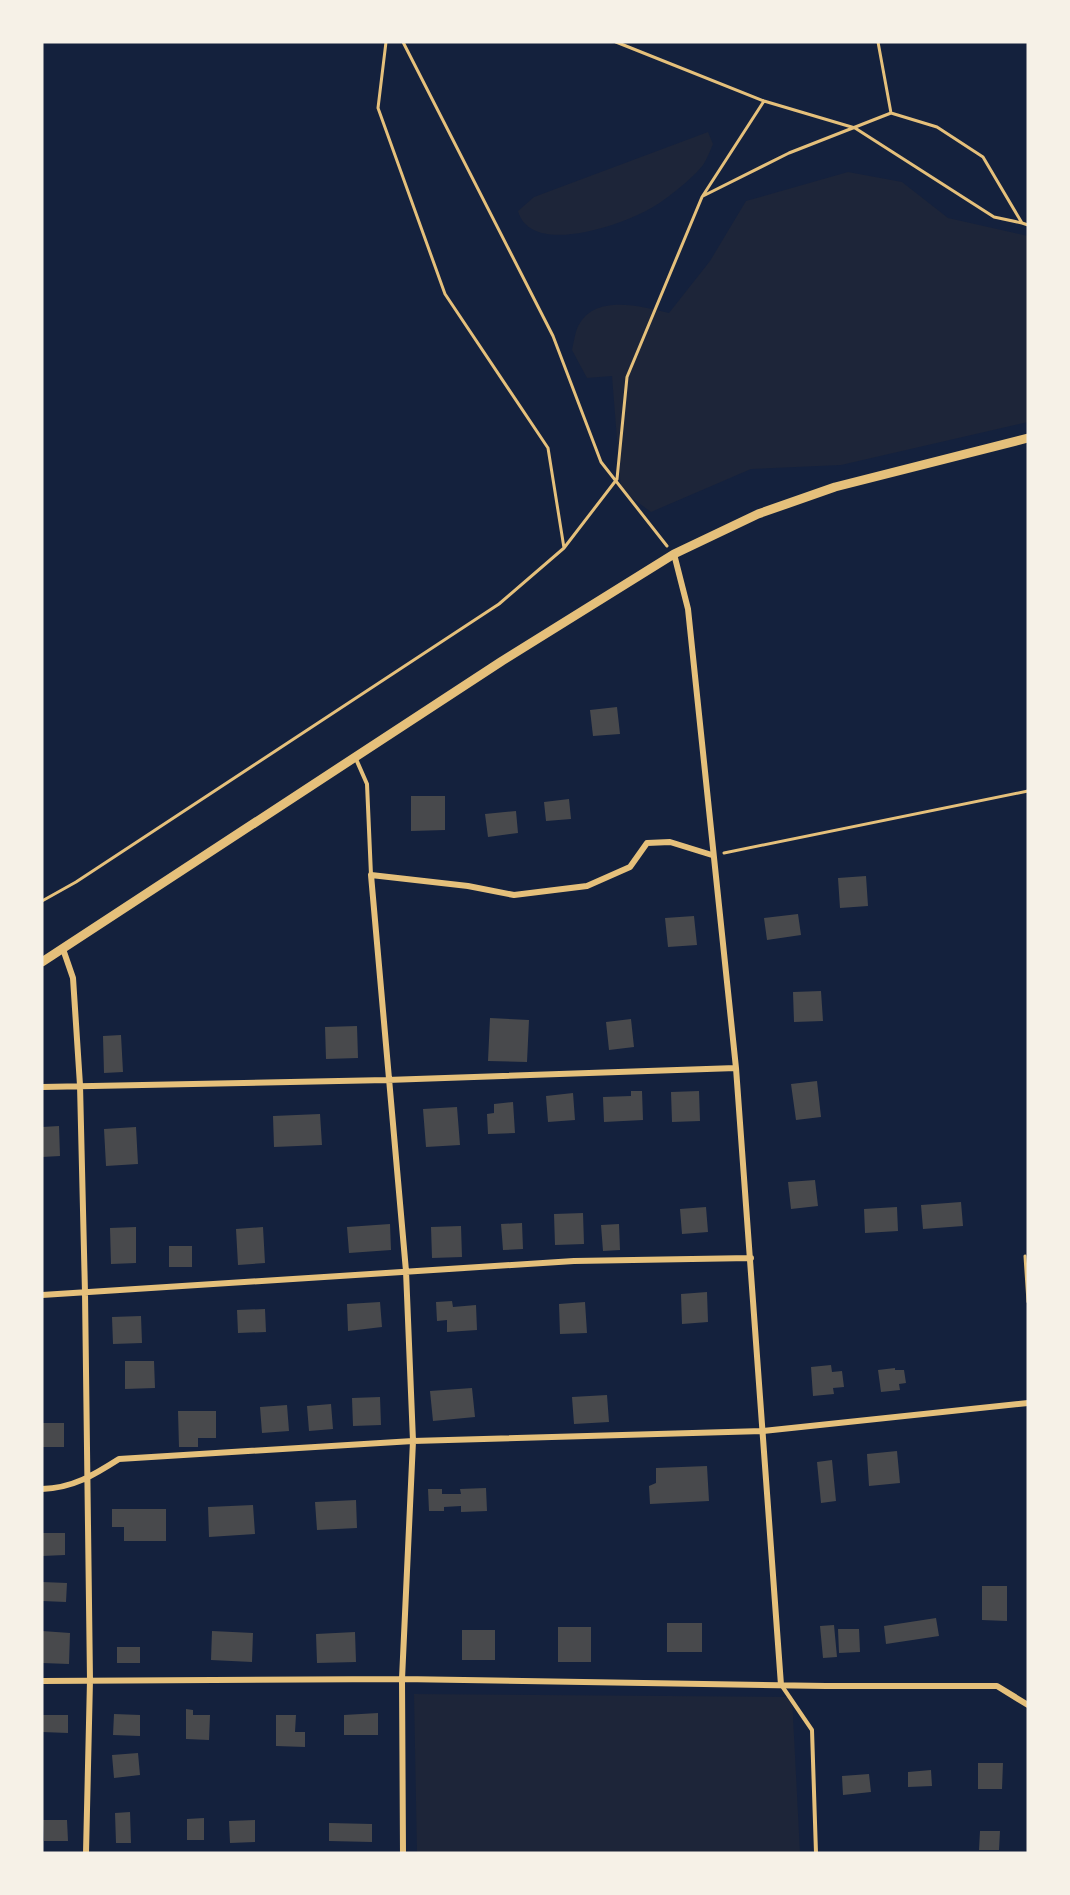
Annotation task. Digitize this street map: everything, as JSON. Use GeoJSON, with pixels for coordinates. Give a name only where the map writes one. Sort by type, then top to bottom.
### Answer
{"type":"FeatureCollection","features":[{"type":"Feature","properties":{"kind":"street"},"geometry":{"type":"LineString","coordinates":[[42,962],[502,661],[674,554],[758,514],[835,487],[1028,438]]}},
{"type":"Feature","properties":{"kind":"street"},"geometry":{"type":"LineString","coordinates":[[674,554],[688,609],[736,1068],[780,1685]]}},
{"type":"Feature","properties":{"kind":"street"},"geometry":{"type":"LineString","coordinates":[[403,1853],[402,1679],[413,1441],[406,1271],[387,1080],[371,875],[468,886],[514,895],[586,886],[630,867],[647,843],[670,843],[712,855]]}},
{"type":"Feature","properties":{"kind":"street"},"geometry":{"type":"LineString","coordinates":[[63,949],[73,978],[80,1085],[86,1293],[86,1480],[90,1680],[86,1853]]}},
{"type":"Feature","properties":{"kind":"street"},"geometry":{"type":"LineString","coordinates":[[42,1087],[387,1080],[736,1068]]}},
{"type":"Feature","properties":{"kind":"street"},"geometry":{"type":"LineString","coordinates":[[42,1295],[574,1261],[751,1258]]}},
{"type":"Feature","properties":{"kind":"street"},"geometry":{"type":"LineString","coordinates":[[42,1489],[56,1489],[86,1480],[120,1459],[413,1441],[763,1431],[1028,1403]]}},
{"type":"Feature","properties":{"kind":"street"},"geometry":{"type":"LineString","coordinates":[[42,1681],[402,1679],[997,1686],[1028,1705]]}},
{"type":"Feature","properties":{"kind":"lane"},"geometry":{"type":"LineString","coordinates":[[355,757],[367,784],[371,875]]}},
{"type":"Feature","properties":{"kind":"lane"},"geometry":{"type":"LineString","coordinates":[[780,1685],[812,1730],[816,1853]]}},
{"type":"Feature","properties":{"kind":"path"},"geometry":{"type":"LineString","coordinates":[[386,42],[378,108],[445,294],[548,448],[564,548]]}},
{"type":"Feature","properties":{"kind":"path"},"geometry":{"type":"LineString","coordinates":[[403,42],[553,336],[602,462],[674,554]]}},
{"type":"Feature","properties":{"kind":"path"},"geometry":{"type":"LineString","coordinates":[[616,42],[764,101],[855,128],[994,217],[1028,225]]}},
{"type":"Feature","properties":{"kind":"path"},"geometry":{"type":"LineString","coordinates":[[878,42],[891,113]]}},
{"type":"Feature","properties":{"kind":"path"},"geometry":{"type":"LineString","coordinates":[[42,902],[76,882],[499,604],[564,548],[617,479],[627,377],[702,197],[764,101]]}},
{"type":"Feature","properties":{"kind":"path"},"geometry":{"type":"LineString","coordinates":[[702,197],[789,153],[891,113],[937,127],[983,157],[1022,223]]}},
{"type":"Feature","properties":{"kind":"path"},"geometry":{"type":"LineString","coordinates":[[712,855],[1028,792]]}},
{"type":"Feature","properties":{"kind":"path"},"geometry":{"type":"LineString","coordinates":[[1025,1256],[1028,1302]]}},
{"type":"Feature","properties":{"kind":"shaded area"},"geometry":{"type":"Polygon","coordinates":[[[708,132],[713,144],[699,170],[680,188],[640,214],[601,228],[559,235],[541,233],[526,225],[518,211],[534,197],[708,132]]]}},
{"type":"Feature","properties":{"kind":"shaded area"},"geometry":{"type":"Polygon","coordinates":[[[848,172],[902,182],[948,218],[1028,236],[1028,422],[841,465],[751,469],[651,512],[621,490],[612,376],[587,378],[572,350],[578,326],[588,314],[598,308],[609,306],[634,306],[669,313],[710,261],[746,201],[848,172]]]}},
{"type":"Feature","properties":{"kind":"shaded area"},"geometry":{"type":"Polygon","coordinates":[[[414,1694],[792,1697],[800,1853],[417,1853],[414,1694]]]}},
{"type":"Feature","properties":{"kind":"building"},"geometry":{"type":"Polygon","coordinates":[[[617,707],[620,734],[593,736],[590,710],[617,707]]]}},
{"type":"Feature","properties":{"kind":"building"},"geometry":{"type":"Polygon","coordinates":[[[411,796],[445,796],[445,830],[411,831],[411,796]]]}},
{"type":"Feature","properties":{"kind":"building"},"geometry":{"type":"Polygon","coordinates":[[[569,799],[571,819],[546,821],[544,802],[569,799]]]}},
{"type":"Feature","properties":{"kind":"building"},"geometry":{"type":"Polygon","coordinates":[[[516,811],[518,833],[488,837],[485,814],[516,811]]]}},
{"type":"Feature","properties":{"kind":"building"},"geometry":{"type":"Polygon","coordinates":[[[866,876],[868,906],[840,908],[838,878],[866,876]]]}},
{"type":"Feature","properties":{"kind":"building"},"geometry":{"type":"Polygon","coordinates":[[[798,914],[801,935],[767,940],[764,918],[798,914]]]}},
{"type":"Feature","properties":{"kind":"building"},"geometry":{"type":"Polygon","coordinates":[[[694,916],[697,945],[668,947],[665,918],[694,916]]]}},
{"type":"Feature","properties":{"kind":"building"},"geometry":{"type":"Polygon","coordinates":[[[821,991],[823,1021],[794,1022],[793,992],[821,991]]]}},
{"type":"Feature","properties":{"kind":"building"},"geometry":{"type":"Polygon","coordinates":[[[490,1018],[529,1020],[527,1062],[488,1061],[490,1018]]]}},
{"type":"Feature","properties":{"kind":"building"},"geometry":{"type":"Polygon","coordinates":[[[631,1019],[634,1047],[609,1050],[606,1022],[631,1019]]]}},
{"type":"Feature","properties":{"kind":"building"},"geometry":{"type":"Polygon","coordinates":[[[357,1026],[358,1058],[326,1059],[325,1027],[357,1026]]]}},
{"type":"Feature","properties":{"kind":"building"},"geometry":{"type":"Polygon","coordinates":[[[121,1035],[123,1072],[104,1073],[103,1036],[121,1035]]]}},
{"type":"Feature","properties":{"kind":"building"},"geometry":{"type":"Polygon","coordinates":[[[817,1081],[821,1117],[796,1120],[791,1084],[817,1081]]]}},
{"type":"Feature","properties":{"kind":"building"},"geometry":{"type":"Polygon","coordinates":[[[631,1091],[642,1091],[643,1120],[604,1122],[603,1097],[631,1096],[631,1091]]]}},
{"type":"Feature","properties":{"kind":"building"},"geometry":{"type":"Polygon","coordinates":[[[699,1091],[700,1121],[672,1122],[671,1092],[699,1091]]]}},
{"type":"Feature","properties":{"kind":"building"},"geometry":{"type":"Polygon","coordinates":[[[573,1093],[575,1120],[548,1122],[546,1096],[573,1093]]]}},
{"type":"Feature","properties":{"kind":"building"},"geometry":{"type":"Polygon","coordinates":[[[513,1102],[515,1133],[488,1134],[487,1114],[494,1113],[494,1104],[513,1102]]]}},
{"type":"Feature","properties":{"kind":"building"},"geometry":{"type":"Polygon","coordinates":[[[457,1107],[460,1145],[426,1147],[423,1109],[457,1107]]]}},
{"type":"Feature","properties":{"kind":"building"},"geometry":{"type":"Polygon","coordinates":[[[320,1114],[322,1145],[274,1147],[273,1116],[320,1114]]]}},
{"type":"Feature","properties":{"kind":"building"},"geometry":{"type":"Polygon","coordinates":[[[59,1126],[60,1156],[42,1157],[42,1127],[59,1126]]]}},
{"type":"Feature","properties":{"kind":"building"},"geometry":{"type":"Polygon","coordinates":[[[136,1127],[138,1164],[106,1166],[104,1129],[136,1127]]]}},
{"type":"Feature","properties":{"kind":"building"},"geometry":{"type":"Polygon","coordinates":[[[815,1180],[818,1206],[791,1209],[788,1182],[815,1180]]]}},
{"type":"Feature","properties":{"kind":"building"},"geometry":{"type":"Polygon","coordinates":[[[961,1202],[963,1226],[923,1229],[921,1205],[961,1202]]]}},
{"type":"Feature","properties":{"kind":"building"},"geometry":{"type":"Polygon","coordinates":[[[706,1207],[708,1232],[682,1234],[680,1209],[706,1207]]]}},
{"type":"Feature","properties":{"kind":"building"},"geometry":{"type":"Polygon","coordinates":[[[897,1207],[898,1231],[865,1233],[864,1209],[897,1207]]]}},
{"type":"Feature","properties":{"kind":"building"},"geometry":{"type":"Polygon","coordinates":[[[583,1213],[584,1244],[555,1245],[554,1214],[583,1213]]]}},
{"type":"Feature","properties":{"kind":"building"},"geometry":{"type":"Polygon","coordinates":[[[522,1223],[523,1249],[503,1250],[501,1224],[522,1223]]]}},
{"type":"Feature","properties":{"kind":"building"},"geometry":{"type":"Polygon","coordinates":[[[390,1224],[391,1250],[349,1253],[347,1227],[390,1224]]]}},
{"type":"Feature","properties":{"kind":"building"},"geometry":{"type":"Polygon","coordinates":[[[619,1224],[620,1250],[603,1251],[601,1225],[619,1224]]]}},
{"type":"Feature","properties":{"kind":"building"},"geometry":{"type":"Polygon","coordinates":[[[461,1226],[462,1257],[432,1258],[431,1227],[461,1226]]]}},
{"type":"Feature","properties":{"kind":"building"},"geometry":{"type":"Polygon","coordinates":[[[136,1227],[136,1263],[111,1264],[110,1228],[136,1227]]]}},
{"type":"Feature","properties":{"kind":"building"},"geometry":{"type":"Polygon","coordinates":[[[263,1227],[265,1263],[238,1265],[236,1229],[263,1227]]]}},
{"type":"Feature","properties":{"kind":"building"},"geometry":{"type":"Polygon","coordinates":[[[169,1246],[192,1246],[192,1267],[169,1267],[169,1246]]]}},
{"type":"Feature","properties":{"kind":"building"},"geometry":{"type":"Polygon","coordinates":[[[707,1292],[708,1322],[682,1324],[681,1294],[707,1292]]]}},
{"type":"Feature","properties":{"kind":"building"},"geometry":{"type":"Polygon","coordinates":[[[452,1301],[453,1307],[476,1305],[477,1330],[447,1332],[447,1320],[437,1321],[436,1302],[452,1301]]]}},
{"type":"Feature","properties":{"kind":"building"},"geometry":{"type":"Polygon","coordinates":[[[380,1302],[382,1327],[348,1331],[347,1304],[380,1302]]]}},
{"type":"Feature","properties":{"kind":"building"},"geometry":{"type":"Polygon","coordinates":[[[585,1302],[587,1333],[560,1334],[559,1304],[585,1302]]]}},
{"type":"Feature","properties":{"kind":"building"},"geometry":{"type":"Polygon","coordinates":[[[265,1309],[266,1332],[238,1333],[237,1310],[265,1309]]]}},
{"type":"Feature","properties":{"kind":"building"},"geometry":{"type":"Polygon","coordinates":[[[141,1316],[142,1343],[113,1344],[112,1317],[141,1316]]]}},
{"type":"Feature","properties":{"kind":"building"},"geometry":{"type":"Polygon","coordinates":[[[125,1361],[154,1361],[155,1388],[125,1389],[125,1361]]]}},
{"type":"Feature","properties":{"kind":"building"},"geometry":{"type":"Polygon","coordinates":[[[831,1365],[832,1372],[842,1371],[844,1387],[833,1388],[834,1394],[813,1396],[811,1367],[831,1365]]]}},
{"type":"Feature","properties":{"kind":"building"},"geometry":{"type":"Polygon","coordinates":[[[895,1368],[895,1370],[904,1370],[906,1383],[899,1384],[900,1390],[881,1392],[878,1370],[895,1368]]]}},
{"type":"Feature","properties":{"kind":"building"},"geometry":{"type":"Polygon","coordinates":[[[472,1388],[475,1417],[433,1421],[430,1391],[472,1388]]]}},
{"type":"Feature","properties":{"kind":"building"},"geometry":{"type":"Polygon","coordinates":[[[607,1395],[609,1422],[574,1424],[572,1397],[607,1395]]]}},
{"type":"Feature","properties":{"kind":"building"},"geometry":{"type":"Polygon","coordinates":[[[380,1397],[381,1425],[353,1426],[352,1398],[380,1397]]]}},
{"type":"Feature","properties":{"kind":"building"},"geometry":{"type":"Polygon","coordinates":[[[331,1404],[333,1429],[309,1431],[307,1406],[331,1404]]]}},
{"type":"Feature","properties":{"kind":"building"},"geometry":{"type":"Polygon","coordinates":[[[287,1405],[289,1431],[262,1433],[260,1407],[287,1405]]]}},
{"type":"Feature","properties":{"kind":"building"},"geometry":{"type":"Polygon","coordinates":[[[178,1411],[216,1411],[216,1438],[198,1438],[198,1447],[179,1447],[178,1411]]]}},
{"type":"Feature","properties":{"kind":"building"},"geometry":{"type":"Polygon","coordinates":[[[42,1423],[64,1423],[64,1447],[42,1447],[42,1423]]]}},
{"type":"Feature","properties":{"kind":"building"},"geometry":{"type":"Polygon","coordinates":[[[897,1451],[900,1483],[869,1486],[867,1454],[897,1451]]]}},
{"type":"Feature","properties":{"kind":"building"},"geometry":{"type":"Polygon","coordinates":[[[832,1460],[836,1501],[821,1503],[817,1462],[832,1460]]]}},
{"type":"Feature","properties":{"kind":"building"},"geometry":{"type":"Polygon","coordinates":[[[707,1466],[709,1501],[650,1504],[649,1486],[656,1483],[656,1468],[707,1466]]]}},
{"type":"Feature","properties":{"kind":"building"},"geometry":{"type":"Polygon","coordinates":[[[486,1488],[487,1511],[461,1512],[461,1506],[444,1507],[444,1511],[429,1511],[428,1489],[442,1489],[442,1494],[461,1494],[460,1489],[486,1488]]]}},
{"type":"Feature","properties":{"kind":"building"},"geometry":{"type":"Polygon","coordinates":[[[356,1500],[357,1528],[317,1530],[315,1502],[356,1500]]]}},
{"type":"Feature","properties":{"kind":"building"},"geometry":{"type":"Polygon","coordinates":[[[253,1505],[255,1534],[209,1537],[208,1507],[253,1505]]]}},
{"type":"Feature","properties":{"kind":"building"},"geometry":{"type":"Polygon","coordinates":[[[112,1509],[166,1509],[166,1541],[124,1541],[124,1527],[112,1527],[112,1509]]]}},
{"type":"Feature","properties":{"kind":"building"},"geometry":{"type":"Polygon","coordinates":[[[42,1533],[65,1533],[65,1555],[42,1556],[42,1533]]]}},
{"type":"Feature","properties":{"kind":"building"},"geometry":{"type":"Polygon","coordinates":[[[42,1582],[67,1583],[66,1602],[42,1601],[42,1582]]]}},
{"type":"Feature","properties":{"kind":"building"},"geometry":{"type":"Polygon","coordinates":[[[982,1586],[1007,1586],[1007,1621],[982,1620],[982,1586]]]}},
{"type":"Feature","properties":{"kind":"building"},"geometry":{"type":"Polygon","coordinates":[[[936,1618],[939,1636],[886,1644],[884,1626],[936,1618]]]}},
{"type":"Feature","properties":{"kind":"building"},"geometry":{"type":"Polygon","coordinates":[[[667,1623],[702,1623],[702,1652],[667,1652],[667,1623]]]}},
{"type":"Feature","properties":{"kind":"building"},"geometry":{"type":"Polygon","coordinates":[[[834,1625],[837,1657],[823,1658],[820,1626],[834,1625]]]}},
{"type":"Feature","properties":{"kind":"building"},"geometry":{"type":"Polygon","coordinates":[[[558,1627],[591,1627],[591,1662],[558,1662],[558,1627]]]}},
{"type":"Feature","properties":{"kind":"building"},"geometry":{"type":"Polygon","coordinates":[[[838,1629],[859,1629],[860,1652],[839,1653],[838,1629]]]}},
{"type":"Feature","properties":{"kind":"building"},"geometry":{"type":"Polygon","coordinates":[[[462,1630],[495,1630],[495,1660],[462,1660],[462,1630]]]}},
{"type":"Feature","properties":{"kind":"building"},"geometry":{"type":"Polygon","coordinates":[[[42,1631],[70,1633],[69,1664],[42,1663],[42,1631]]]}},
{"type":"Feature","properties":{"kind":"building"},"geometry":{"type":"Polygon","coordinates":[[[212,1631],[253,1633],[252,1662],[211,1660],[212,1631]]]}},
{"type":"Feature","properties":{"kind":"building"},"geometry":{"type":"Polygon","coordinates":[[[355,1632],[356,1662],[317,1663],[316,1634],[355,1632]]]}},
{"type":"Feature","properties":{"kind":"building"},"geometry":{"type":"Polygon","coordinates":[[[117,1647],[140,1647],[140,1663],[117,1663],[117,1647]]]}},
{"type":"Feature","properties":{"kind":"building"},"geometry":{"type":"Polygon","coordinates":[[[186,1709],[193,1710],[193,1715],[210,1715],[209,1740],[186,1739],[186,1709]]]}},
{"type":"Feature","properties":{"kind":"building"},"geometry":{"type":"Polygon","coordinates":[[[378,1713],[378,1735],[344,1735],[344,1715],[378,1713]]]}},
{"type":"Feature","properties":{"kind":"building"},"geometry":{"type":"Polygon","coordinates":[[[114,1714],[140,1715],[140,1736],[113,1735],[114,1714]]]}},
{"type":"Feature","properties":{"kind":"building"},"geometry":{"type":"Polygon","coordinates":[[[42,1715],[68,1715],[68,1733],[42,1732],[42,1715]]]}},
{"type":"Feature","properties":{"kind":"building"},"geometry":{"type":"Polygon","coordinates":[[[276,1715],[296,1715],[295,1732],[305,1732],[305,1747],[276,1746],[276,1715]]]}},
{"type":"Feature","properties":{"kind":"building"},"geometry":{"type":"Polygon","coordinates":[[[138,1753],[140,1775],[114,1778],[112,1755],[138,1753]]]}},
{"type":"Feature","properties":{"kind":"building"},"geometry":{"type":"Polygon","coordinates":[[[978,1763],[1003,1763],[1002,1789],[978,1789],[978,1763]]]}},
{"type":"Feature","properties":{"kind":"building"},"geometry":{"type":"Polygon","coordinates":[[[931,1770],[932,1786],[908,1787],[908,1772],[931,1770]]]}},
{"type":"Feature","properties":{"kind":"building"},"geometry":{"type":"Polygon","coordinates":[[[869,1774],[871,1792],[843,1795],[842,1776],[869,1774]]]}},
{"type":"Feature","properties":{"kind":"building"},"geometry":{"type":"Polygon","coordinates":[[[130,1812],[131,1843],[116,1843],[115,1813],[130,1812]]]}},
{"type":"Feature","properties":{"kind":"building"},"geometry":{"type":"Polygon","coordinates":[[[204,1818],[204,1840],[187,1840],[187,1819],[204,1818]]]}},
{"type":"Feature","properties":{"kind":"building"},"geometry":{"type":"Polygon","coordinates":[[[43,1820],[67,1820],[68,1841],[44,1841],[43,1820]]]}},
{"type":"Feature","properties":{"kind":"building"},"geometry":{"type":"Polygon","coordinates":[[[255,1820],[255,1842],[230,1843],[229,1821],[255,1820]]]}},
{"type":"Feature","properties":{"kind":"building"},"geometry":{"type":"Polygon","coordinates":[[[329,1823],[372,1824],[372,1842],[329,1841],[329,1823]]]}},
{"type":"Feature","properties":{"kind":"building"},"geometry":{"type":"Polygon","coordinates":[[[980,1831],[1000,1831],[999,1850],[979,1850],[980,1831]]]}}]}
